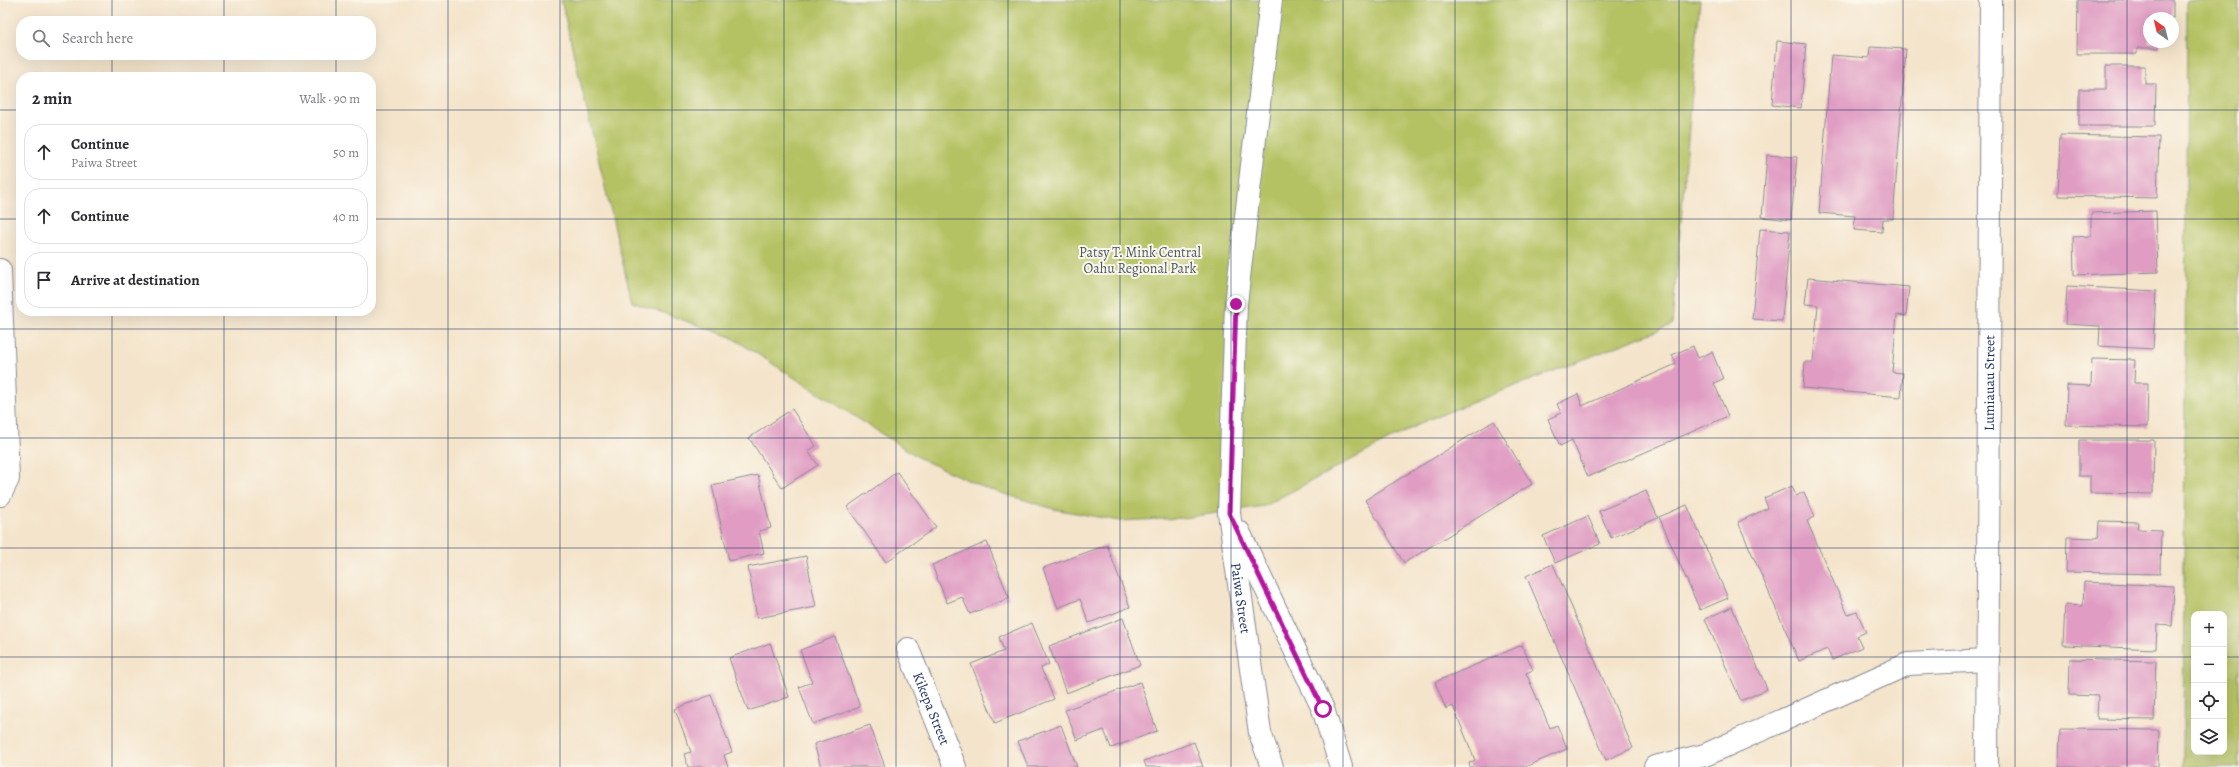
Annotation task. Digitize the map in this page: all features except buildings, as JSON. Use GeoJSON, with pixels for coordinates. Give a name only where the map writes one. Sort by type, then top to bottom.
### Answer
{"type":"FeatureCollection","features":[{"type":"Feature","properties":{"kind":"street"},"geometry":{"type":"LineString","coordinates":[[1229,513],[1236,304],[1271,0]]}},
{"type":"Feature","properties":{"kind":"street","name":"Lumiauau Street"},"geometry":{"type":"LineString","coordinates":[[1987,767],[1991,0]]}},
{"type":"Feature","properties":{"kind":"street"},"geometry":{"type":"LineString","coordinates":[[0,270],[8,479],[0,495]]}},
{"type":"Feature","properties":{"kind":"street","name":"Paiwa Street"},"geometry":{"type":"LineString","coordinates":[[1229,513],[1260,733],[1272,767]]}},
{"type":"Feature","properties":{"kind":"street","name":"Paiwa Street"},"geometry":{"type":"LineString","coordinates":[[1229,513],[1323,709],[1341,767]]}},
{"type":"Feature","properties":{"kind":"street","name":"Kikepa Street"},"geometry":{"type":"LineString","coordinates":[[908,650],[955,767]]}},
{"type":"Feature","properties":{"kind":"street"},"geometry":{"type":"LineString","coordinates":[[1655,767],[1705,755],[1908,664],[1988,660]]}},
{"type":"Feature","properties":{"kind":"green space","name":"Patsy T. Mink Central Oahu Regional Park"},"geometry":{"type":"Polygon","coordinates":[[[561,0],[1700,0],[1672,325],[1425,421],[1264,506],[1183,518],[1120,521],[1054,509],[985,488],[921,459],[731,337],[632,302],[561,0]]]}},
{"type":"Feature","properties":{"kind":"green space"},"geometry":{"type":"Polygon","coordinates":[[[2187,0],[2239,0],[2239,767],[2183,767],[2187,0]]]}},
{"type":"Feature","properties":{"kind":"route"},"geometry":{"type":"LineString","coordinates":[[1236,304],[1229,513],[1323,709]]}}]}
